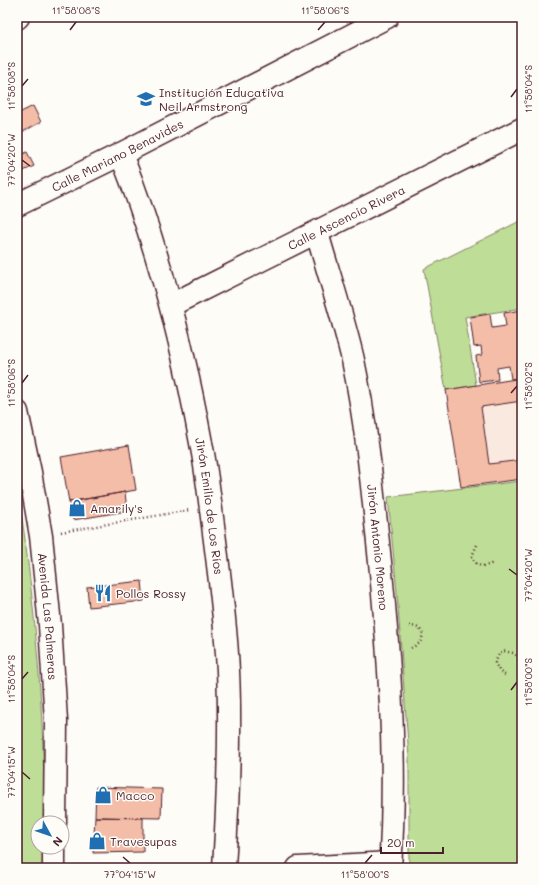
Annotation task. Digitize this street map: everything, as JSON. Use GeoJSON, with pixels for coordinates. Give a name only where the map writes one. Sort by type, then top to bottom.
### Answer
{"type":"FeatureCollection","features":[{"type":"Feature","properties":{"kind":"street","name":"Calle Mariano Benavides"},"geometry":{"type":"LineString","coordinates":[[17,205],[122,154],[387,17]]}},
{"type":"Feature","properties":{"kind":"street","name":"Calle Ascencio Rivera"},"geometry":{"type":"LineString","coordinates":[[171,305],[522,129]]}},
{"type":"Feature","properties":{"kind":"street","name":"Jirón Emilio de Los Ríos"},"geometry":{"type":"LineString","coordinates":[[122,154],[137,194],[171,305],[202,444],[224,609],[228,671],[230,766],[224,868]]}},
{"type":"Feature","properties":{"kind":"street","name":"Jirón Antonio Moreno"},"geometry":{"type":"LineString","coordinates":[[316,233],[353,360],[363,418],[374,500],[388,640],[393,797],[390,865]]}},
{"type":"Feature","properties":{"kind":"street","name":"Avenida Las Palmeras"},"geometry":{"type":"LineString","coordinates":[[17,412],[30,472],[41,536],[50,625],[56,721],[55,815]]}},
{"type":"Feature","properties":{"kind":"street"},"geometry":{"type":"LineString","coordinates":[[54,855],[54,868]]}},
{"type":"Feature","properties":{"kind":"street"},"geometry":{"type":"LineString","coordinates":[[298,868],[390,865]]}},
{"type":"Feature","properties":{"kind":"path"},"geometry":{"type":"LineString","coordinates":[[41,536],[211,507]]}},
{"type":"Feature","properties":{"kind":"path"},"geometry":{"type":"LineString","coordinates":[[476,544],[472,556],[478,566],[483,567],[493,563]]}},
{"type":"Feature","properties":{"kind":"path"},"geometry":{"type":"LineString","coordinates":[[409,626],[415,626],[420,629],[423,635],[420,643],[411,648]]}},
{"type":"Feature","properties":{"kind":"path"},"geometry":{"type":"LineString","coordinates":[[505,676],[500,672],[495,663],[499,654],[504,651],[513,653],[520,658]]}},
{"type":"Feature","properties":{"kind":"shaded area"},"geometry":{"type":"Polygon","coordinates":[[[522,378],[522,479],[461,487],[446,390],[522,378]]]}},
{"type":"Feature","properties":{"kind":"green space"},"geometry":{"type":"Polygon","coordinates":[[[522,220],[522,308],[465,317],[476,385],[446,390],[424,269],[522,220]]]}},
{"type":"Feature","properties":{"kind":"green space"},"geometry":{"type":"Polygon","coordinates":[[[522,481],[522,868],[409,868],[409,758],[397,593],[388,497],[522,481]]]}},
{"type":"Feature","properties":{"kind":"green space"},"geometry":{"type":"Polygon","coordinates":[[[17,484],[29,568],[37,653],[43,738],[44,815],[30,815],[30,855],[43,855],[42,868],[17,868],[17,484]]]}},
{"type":"Feature","properties":{"kind":"building"},"geometry":{"type":"Polygon","coordinates":[[[33,106],[41,122],[17,135],[17,114],[33,106]]]}},
{"type":"Feature","properties":{"kind":"building"},"geometry":{"type":"Polygon","coordinates":[[[27,152],[34,166],[17,174],[17,157],[27,152]]]}},
{"type":"Feature","properties":{"kind":"building"},"geometry":{"type":"Polygon","coordinates":[[[522,310],[522,340],[520,341],[522,348],[522,377],[511,379],[509,366],[497,368],[498,380],[479,382],[476,356],[482,355],[481,346],[474,347],[470,317],[490,314],[492,328],[506,326],[504,313],[522,310]]]}},
{"type":"Feature","properties":{"kind":"building"},"geometry":{"type":"Polygon","coordinates":[[[522,378],[522,401],[481,407],[489,464],[522,460],[522,479],[461,487],[446,390],[522,378]]]}},
{"type":"Feature","properties":{"kind":"building"},"geometry":{"type":"Polygon","coordinates":[[[129,445],[136,490],[69,502],[61,457],[129,445]]]}},
{"type":"Feature","properties":{"kind":"building"},"geometry":{"type":"Polygon","coordinates":[[[125,492],[127,511],[73,520],[69,502],[125,492]]]}},
{"type":"Feature","properties":{"kind":"building"},"geometry":{"type":"Polygon","coordinates":[[[142,581],[144,601],[89,607],[87,587],[142,581]]]}},
{"type":"Feature","properties":{"kind":"building"},"geometry":{"type":"Polygon","coordinates":[[[96,787],[162,789],[161,818],[95,817],[96,787]]]}},
{"type":"Feature","properties":{"kind":"building"},"geometry":{"type":"Polygon","coordinates":[[[95,817],[143,818],[143,852],[93,853],[95,817]]]}},
{"type":"Feature","properties":{"kind":"place","name":"Institución Educativa Neil Armstrong"},"geometry":{"type":"Point","coordinates":[146,99]}},
{"type":"Feature","properties":{"kind":"place","name":"Amarily's"},"geometry":{"type":"Point","coordinates":[77,508]}},
{"type":"Feature","properties":{"kind":"place","name":"Pollos Rossy"},"geometry":{"type":"Point","coordinates":[103,593]}},
{"type":"Feature","properties":{"kind":"place","name":"Macco"},"geometry":{"type":"Point","coordinates":[103,795]}},
{"type":"Feature","properties":{"kind":"place","name":"Travesupas"},"geometry":{"type":"Point","coordinates":[97,841]}}]}
